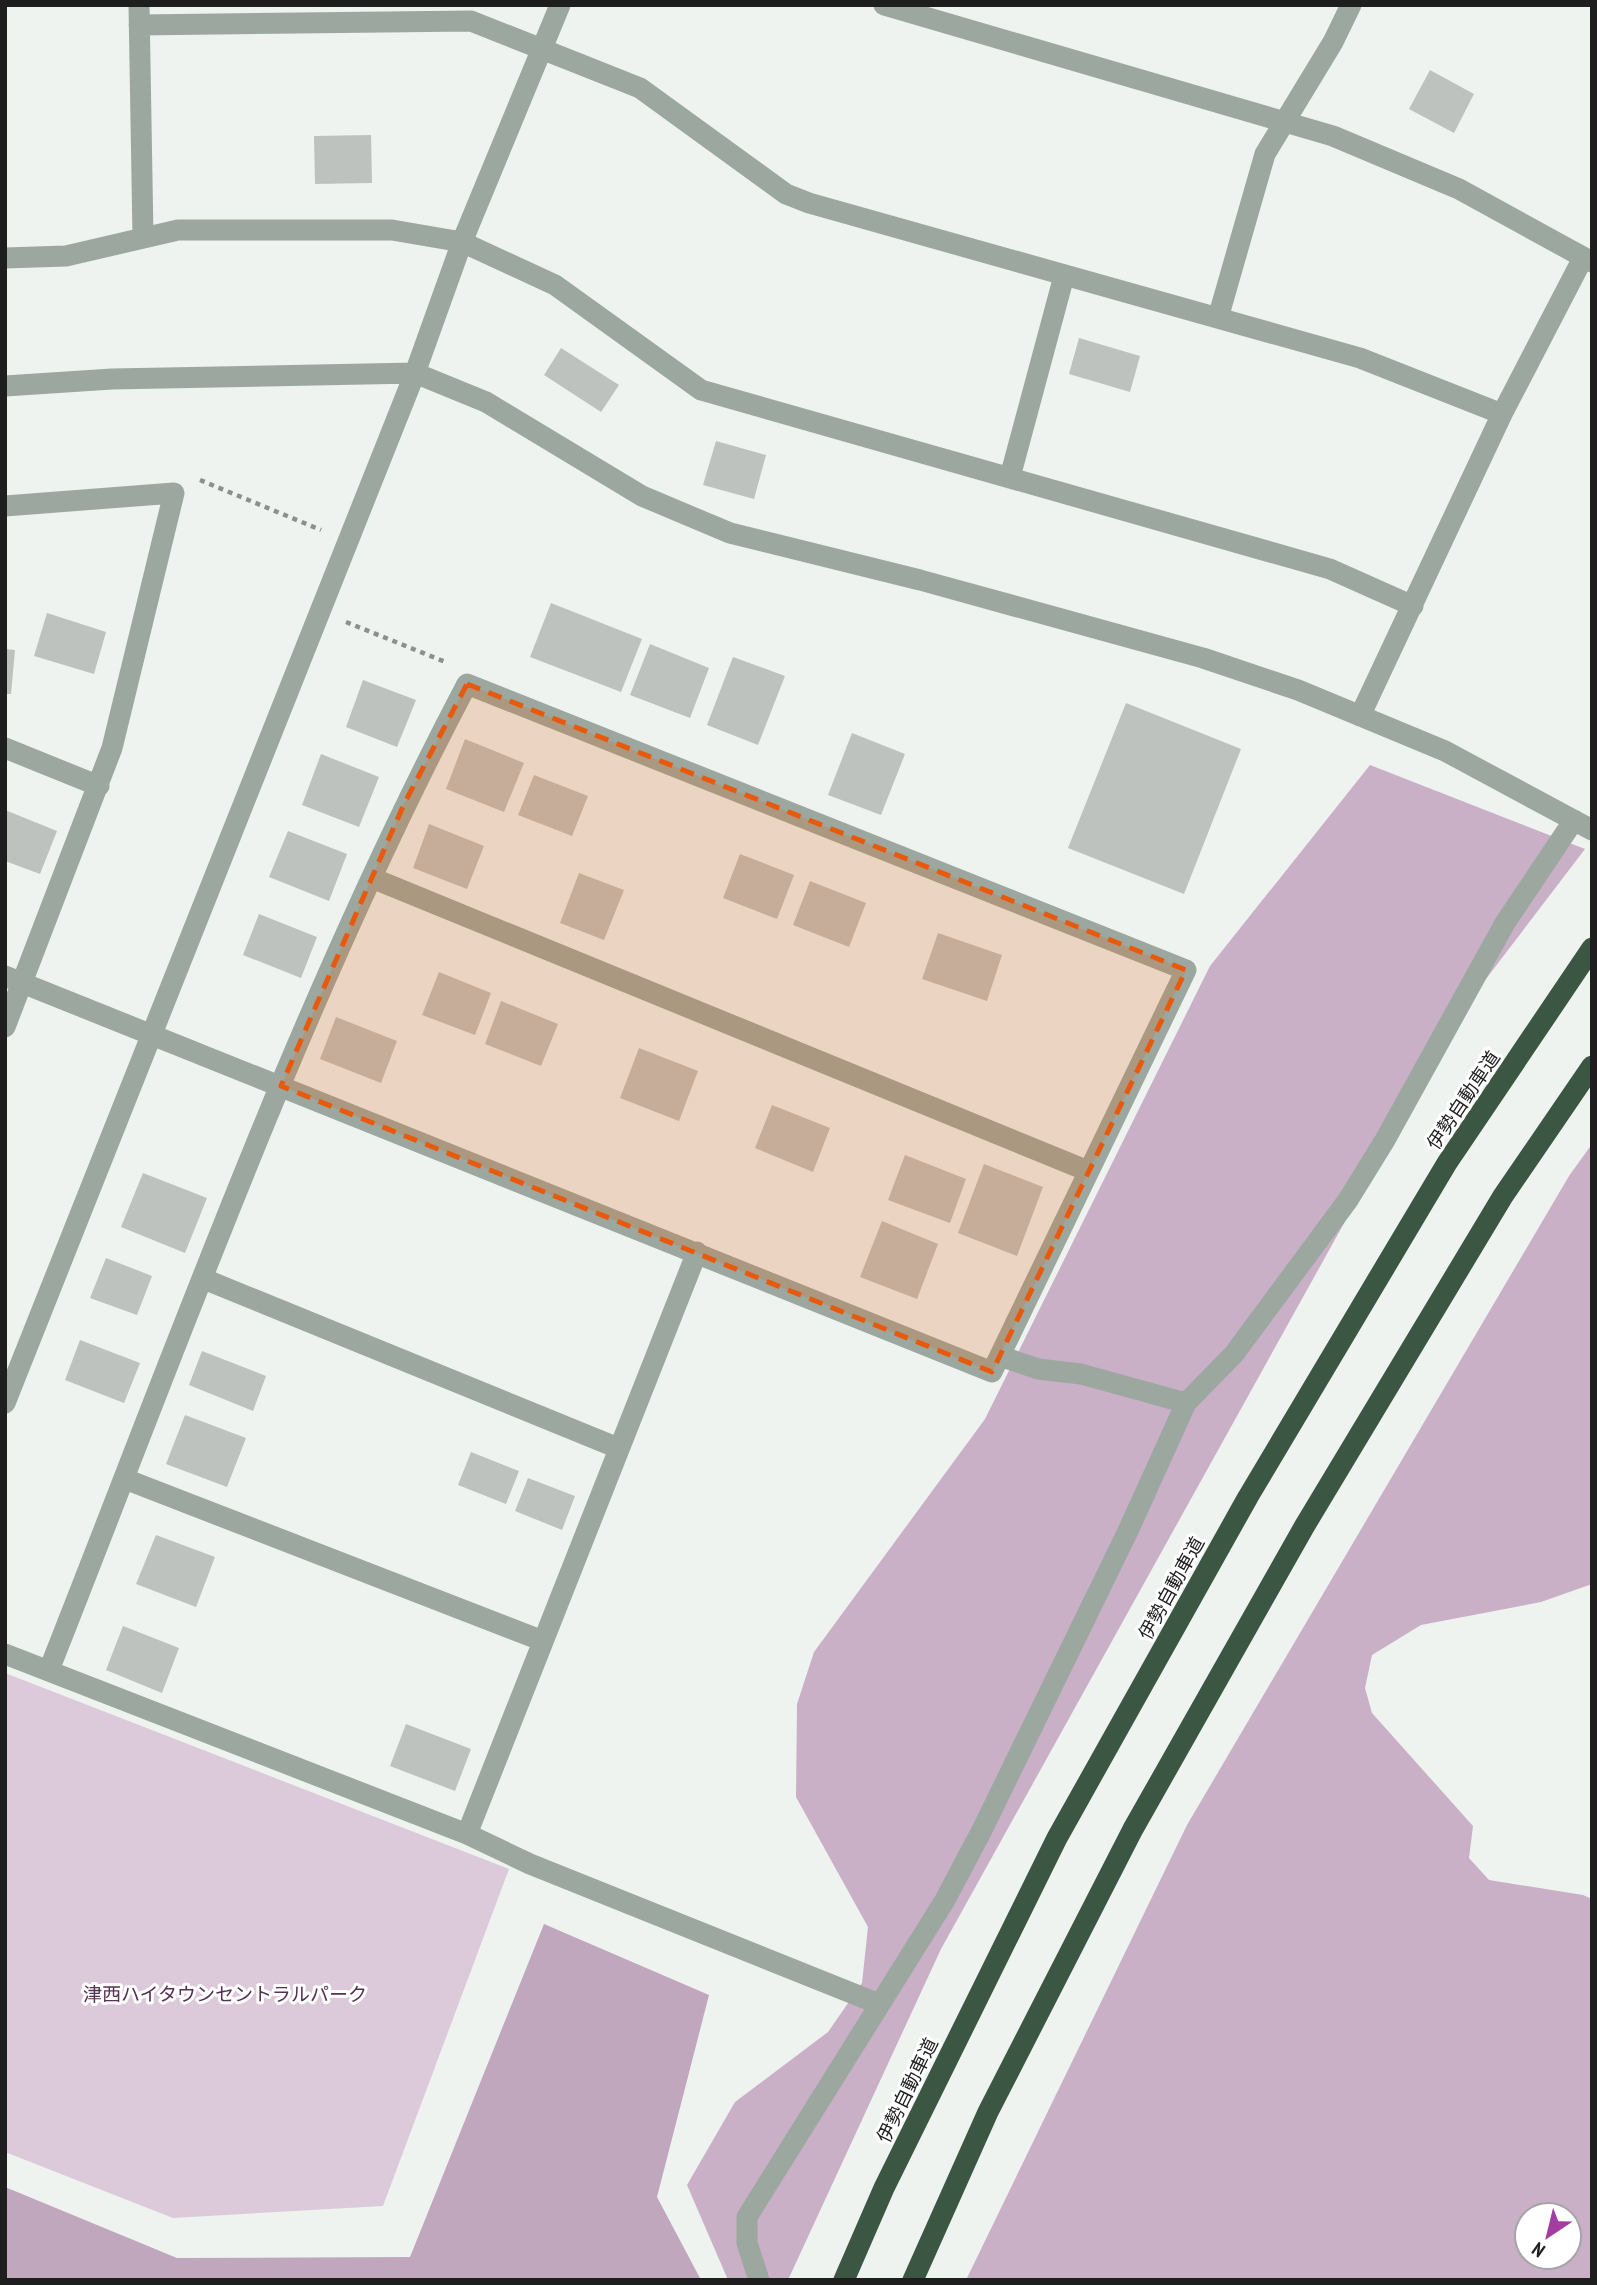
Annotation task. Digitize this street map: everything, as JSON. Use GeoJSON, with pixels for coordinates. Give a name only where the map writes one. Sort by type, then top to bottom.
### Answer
{"type":"FeatureCollection","features":[{"type":"Feature","properties":{"kind":"highway","name":"伊勢自動車道"},"geometry":{"type":"LineString","coordinates":[[844,2280],[884,2188],[1057,1838],[1193,1594],[1447,1163],[1592,948]]}},
{"type":"Feature","properties":{"kind":"highway"},"geometry":{"type":"LineString","coordinates":[[912,2280],[988,2112],[1133,1829],[1304,1527],[1503,1196],[1592,1066]]}},
{"type":"Feature","properties":{"kind":"street"},"geometry":{"type":"LineString","coordinates":[[5,1403],[415,373],[462,242],[560,5]]}},
{"type":"Feature","properties":{"kind":"street"},"geometry":{"type":"LineString","coordinates":[[884,5],[1333,136],[1459,189],[1587,260],[1502,414],[1360,716]]}},
{"type":"Feature","properties":{"kind":"street"},"geometry":{"type":"LineString","coordinates":[[1218,318],[1265,154],[1286,122],[1351,5]]}},
{"type":"Feature","properties":{"kind":"street"},"geometry":{"type":"LineString","coordinates":[[143,237],[139,15],[471,21],[640,88],[786,194],[1064,276],[1360,358],[1502,414]]}},
{"type":"Feature","properties":{"kind":"street"},"geometry":{"type":"LineString","coordinates":[[5,258],[66,256],[178,230],[392,230],[462,242],[555,285],[701,390],[1330,569],[1413,606]]}},
{"type":"Feature","properties":{"kind":"street"},"geometry":{"type":"LineString","coordinates":[[1010,477],[1064,276]]}},
{"type":"Feature","properties":{"kind":"street"},"geometry":{"type":"LineString","coordinates":[[5,387],[113,379],[415,373],[485,402],[642,496],[730,533],[920,580],[1203,658],[1298,690],[1446,751],[1583,825],[1505,923],[1385,1140],[1348,1200],[1234,1354],[1185,1403],[1128,1531],[945,1900],[747,2217],[747,2243],[759,2280]]}},
{"type":"Feature","properties":{"kind":"street"},"geometry":{"type":"LineString","coordinates":[[5,506],[174,493],[112,748],[99,786],[14,979],[5,1027]]}},
{"type":"Feature","properties":{"kind":"street"},"geometry":{"type":"LineString","coordinates":[[14,979],[152,1032],[281,1086],[992,1372],[1186,970],[467,684],[404,804],[281,1086],[49,1671]]}},
{"type":"Feature","properties":{"kind":"street"},"geometry":{"type":"LineString","coordinates":[[5,748],[99,786]]}},
{"type":"Feature","properties":{"kind":"street"},"geometry":{"type":"LineString","coordinates":[[372,878],[1088,1171]]}},
{"type":"Feature","properties":{"kind":"street"},"geometry":{"type":"LineString","coordinates":[[467,1834],[697,1252]]}},
{"type":"Feature","properties":{"kind":"street"},"geometry":{"type":"LineString","coordinates":[[204,1279],[618,1448]]}},
{"type":"Feature","properties":{"kind":"street"},"geometry":{"type":"LineString","coordinates":[[1000,1356],[1038,1369],[1081,1374],[1185,1403]]}},
{"type":"Feature","properties":{"kind":"street"},"geometry":{"type":"LineString","coordinates":[[125,1479],[543,1641]]}},
{"type":"Feature","properties":{"kind":"street"},"geometry":{"type":"LineString","coordinates":[[5,1654],[467,1834],[530,1864],[879,2004]]}},
{"type":"Feature","properties":{"kind":"path"},"geometry":{"type":"LineString","coordinates":[[174,493],[198,480],[325,531]]}},
{"type":"Feature","properties":{"kind":"path"},"geometry":{"type":"LineString","coordinates":[[344,622],[456,666],[467,684]]}},
{"type":"Feature","properties":{"kind":"highlighted area"},"geometry":{"type":"Polygon","coordinates":[[[467,684],[1186,970],[992,1372],[281,1086],[404,804],[467,684]]]}},
{"type":"Feature","properties":{"kind":"green space","name":"津西ハイタウンセントラルパーク"},"geometry":{"type":"Polygon","coordinates":[[[5,1673],[509,1869],[383,2206],[173,2218],[5,2152],[5,1673]]]}},
{"type":"Feature","properties":{"kind":"shaded area"},"geometry":{"type":"Polygon","coordinates":[[[1370,765],[1585,849],[1463,1009],[941,1949],[788,2280],[728,2280],[687,2185],[735,2102],[828,2032],[862,1983],[868,1927],[796,1797],[797,1704],[814,1652],[985,1419],[1210,966],[1370,765]]]}},
{"type":"Feature","properties":{"kind":"shaded area"},"geometry":{"type":"Polygon","coordinates":[[[1592,1144],[1592,1584],[1541,1602],[1421,1625],[1372,1655],[1365,1688],[1372,1713],[1473,1826],[1469,1858],[1489,1880],[1583,1895],[1592,1899],[1592,2280],[966,2280],[1187,1825],[1569,1176],[1592,1144]]]}},
{"type":"Feature","properties":{"kind":"shaded area"},"geometry":{"type":"Polygon","coordinates":[[[544,1924],[709,1995],[657,2197],[701,2280],[5,2280],[5,2187],[177,2258],[410,2257],[544,1924]]]}},
{"type":"Feature","properties":{"kind":"building"},"geometry":{"type":"Polygon","coordinates":[[[1430,70],[1474,94],[1454,133],[1409,109],[1430,70]]]}},
{"type":"Feature","properties":{"kind":"building"},"geometry":{"type":"Polygon","coordinates":[[[371,135],[372,183],[315,184],[314,136],[371,135]]]}},
{"type":"Feature","properties":{"kind":"building"},"geometry":{"type":"Polygon","coordinates":[[[1079,338],[1140,356],[1130,392],[1069,374],[1079,338]]]}},
{"type":"Feature","properties":{"kind":"building"},"geometry":{"type":"Polygon","coordinates":[[[561,348],[619,385],[601,412],[544,375],[561,348]]]}},
{"type":"Feature","properties":{"kind":"building"},"geometry":{"type":"Polygon","coordinates":[[[716,441],[766,455],[754,499],[703,485],[716,441]]]}},
{"type":"Feature","properties":{"kind":"building"},"geometry":{"type":"Polygon","coordinates":[[[551,603],[642,639],[621,692],[530,657],[551,603]]]}},
{"type":"Feature","properties":{"kind":"building"},"geometry":{"type":"Polygon","coordinates":[[[47,613],[106,632],[94,674],[34,656],[47,613]]]}},
{"type":"Feature","properties":{"kind":"building"},"geometry":{"type":"Polygon","coordinates":[[[650,644],[709,668],[690,718],[630,695],[650,644]]]}},
{"type":"Feature","properties":{"kind":"building"},"geometry":{"type":"Polygon","coordinates":[[[5,649],[15,650],[11,694],[5,694],[5,649]]]}},
{"type":"Feature","properties":{"kind":"building"},"geometry":{"type":"Polygon","coordinates":[[[733,657],[785,676],[758,745],[707,725],[733,657]]]}},
{"type":"Feature","properties":{"kind":"building"},"geometry":{"type":"Polygon","coordinates":[[[363,680],[416,700],[397,747],[346,727],[363,680]]]}},
{"type":"Feature","properties":{"kind":"building"},"geometry":{"type":"Polygon","coordinates":[[[1126,703],[1241,749],[1184,894],[1068,848],[1126,703]]]}},
{"type":"Feature","properties":{"kind":"building"},"geometry":{"type":"Polygon","coordinates":[[[852,733],[905,754],[881,815],[828,795],[852,733]]]}},
{"type":"Feature","properties":{"kind":"building"},"geometry":{"type":"Polygon","coordinates":[[[465,739],[524,763],[504,812],[446,789],[465,739]]]}},
{"type":"Feature","properties":{"kind":"building"},"geometry":{"type":"Polygon","coordinates":[[[321,754],[379,777],[359,827],[302,805],[321,754]]]}},
{"type":"Feature","properties":{"kind":"building"},"geometry":{"type":"Polygon","coordinates":[[[534,775],[588,796],[572,836],[518,815],[534,775]]]}},
{"type":"Feature","properties":{"kind":"building"},"geometry":{"type":"Polygon","coordinates":[[[5,810],[57,831],[40,874],[5,861],[5,810]]]}},
{"type":"Feature","properties":{"kind":"building"},"geometry":{"type":"Polygon","coordinates":[[[429,824],[484,846],[467,889],[413,868],[429,824]]]}},
{"type":"Feature","properties":{"kind":"building"},"geometry":{"type":"Polygon","coordinates":[[[288,831],[347,854],[329,901],[269,877],[288,831]]]}},
{"type":"Feature","properties":{"kind":"building"},"geometry":{"type":"Polygon","coordinates":[[[740,854],[794,875],[777,919],[723,898],[740,854]]]}},
{"type":"Feature","properties":{"kind":"building"},"geometry":{"type":"Polygon","coordinates":[[[579,873],[624,890],[604,940],[560,923],[579,873]]]}},
{"type":"Feature","properties":{"kind":"building"},"geometry":{"type":"Polygon","coordinates":[[[810,881],[866,903],[849,947],[793,925],[810,881]]]}},
{"type":"Feature","properties":{"kind":"building"},"geometry":{"type":"Polygon","coordinates":[[[259,914],[317,937],[301,978],[243,955],[259,914]]]}},
{"type":"Feature","properties":{"kind":"building"},"geometry":{"type":"Polygon","coordinates":[[[938,933],[1002,955],[987,1001],[922,979],[938,933]]]}},
{"type":"Feature","properties":{"kind":"building"},"geometry":{"type":"Polygon","coordinates":[[[439,972],[491,993],[475,1035],[422,1015],[439,972]]]}},
{"type":"Feature","properties":{"kind":"building"},"geometry":{"type":"Polygon","coordinates":[[[501,1001],[558,1024],[541,1066],[485,1044],[501,1001]]]}},
{"type":"Feature","properties":{"kind":"building"},"geometry":{"type":"Polygon","coordinates":[[[336,1017],[397,1041],[381,1083],[320,1059],[336,1017]]]}},
{"type":"Feature","properties":{"kind":"building"},"geometry":{"type":"Polygon","coordinates":[[[639,1048],[698,1071],[679,1121],[620,1098],[639,1048]]]}},
{"type":"Feature","properties":{"kind":"building"},"geometry":{"type":"Polygon","coordinates":[[[772,1105],[830,1128],[813,1172],[755,1148],[772,1105]]]}},
{"type":"Feature","properties":{"kind":"building"},"geometry":{"type":"Polygon","coordinates":[[[905,1155],[966,1179],[950,1223],[888,1200],[905,1155]]]}},
{"type":"Feature","properties":{"kind":"building"},"geometry":{"type":"Polygon","coordinates":[[[984,1164],[1043,1187],[1017,1256],[958,1233],[984,1164]]]}},
{"type":"Feature","properties":{"kind":"building"},"geometry":{"type":"Polygon","coordinates":[[[143,1173],[207,1198],[185,1253],[121,1227],[143,1173]]]}},
{"type":"Feature","properties":{"kind":"building"},"geometry":{"type":"Polygon","coordinates":[[[882,1221],[938,1244],[917,1299],[860,1277],[882,1221]]]}},
{"type":"Feature","properties":{"kind":"building"},"geometry":{"type":"Polygon","coordinates":[[[106,1258],[152,1276],[137,1315],[90,1298],[106,1258]]]}},
{"type":"Feature","properties":{"kind":"building"},"geometry":{"type":"Polygon","coordinates":[[[80,1340],[140,1363],[124,1403],[65,1380],[80,1340]]]}},
{"type":"Feature","properties":{"kind":"building"},"geometry":{"type":"Polygon","coordinates":[[[202,1351],[266,1376],[253,1411],[189,1385],[202,1351]]]}},
{"type":"Feature","properties":{"kind":"building"},"geometry":{"type":"Polygon","coordinates":[[[185,1415],[246,1438],[227,1487],[166,1464],[185,1415]]]}},
{"type":"Feature","properties":{"kind":"building"},"geometry":{"type":"Polygon","coordinates":[[[471,1452],[519,1471],[506,1504],[458,1485],[471,1452]]]}},
{"type":"Feature","properties":{"kind":"building"},"geometry":{"type":"Polygon","coordinates":[[[528,1478],[575,1496],[562,1530],[515,1511],[528,1478]]]}},
{"type":"Feature","properties":{"kind":"building"},"geometry":{"type":"Polygon","coordinates":[[[156,1535],[215,1557],[196,1607],[136,1584],[156,1535]]]}},
{"type":"Feature","properties":{"kind":"building"},"geometry":{"type":"Polygon","coordinates":[[[123,1626],[179,1648],[162,1693],[106,1670],[123,1626]]]}},
{"type":"Feature","properties":{"kind":"building"},"geometry":{"type":"Polygon","coordinates":[[[406,1724],[471,1749],[455,1791],[390,1766],[406,1724]]]}}]}
